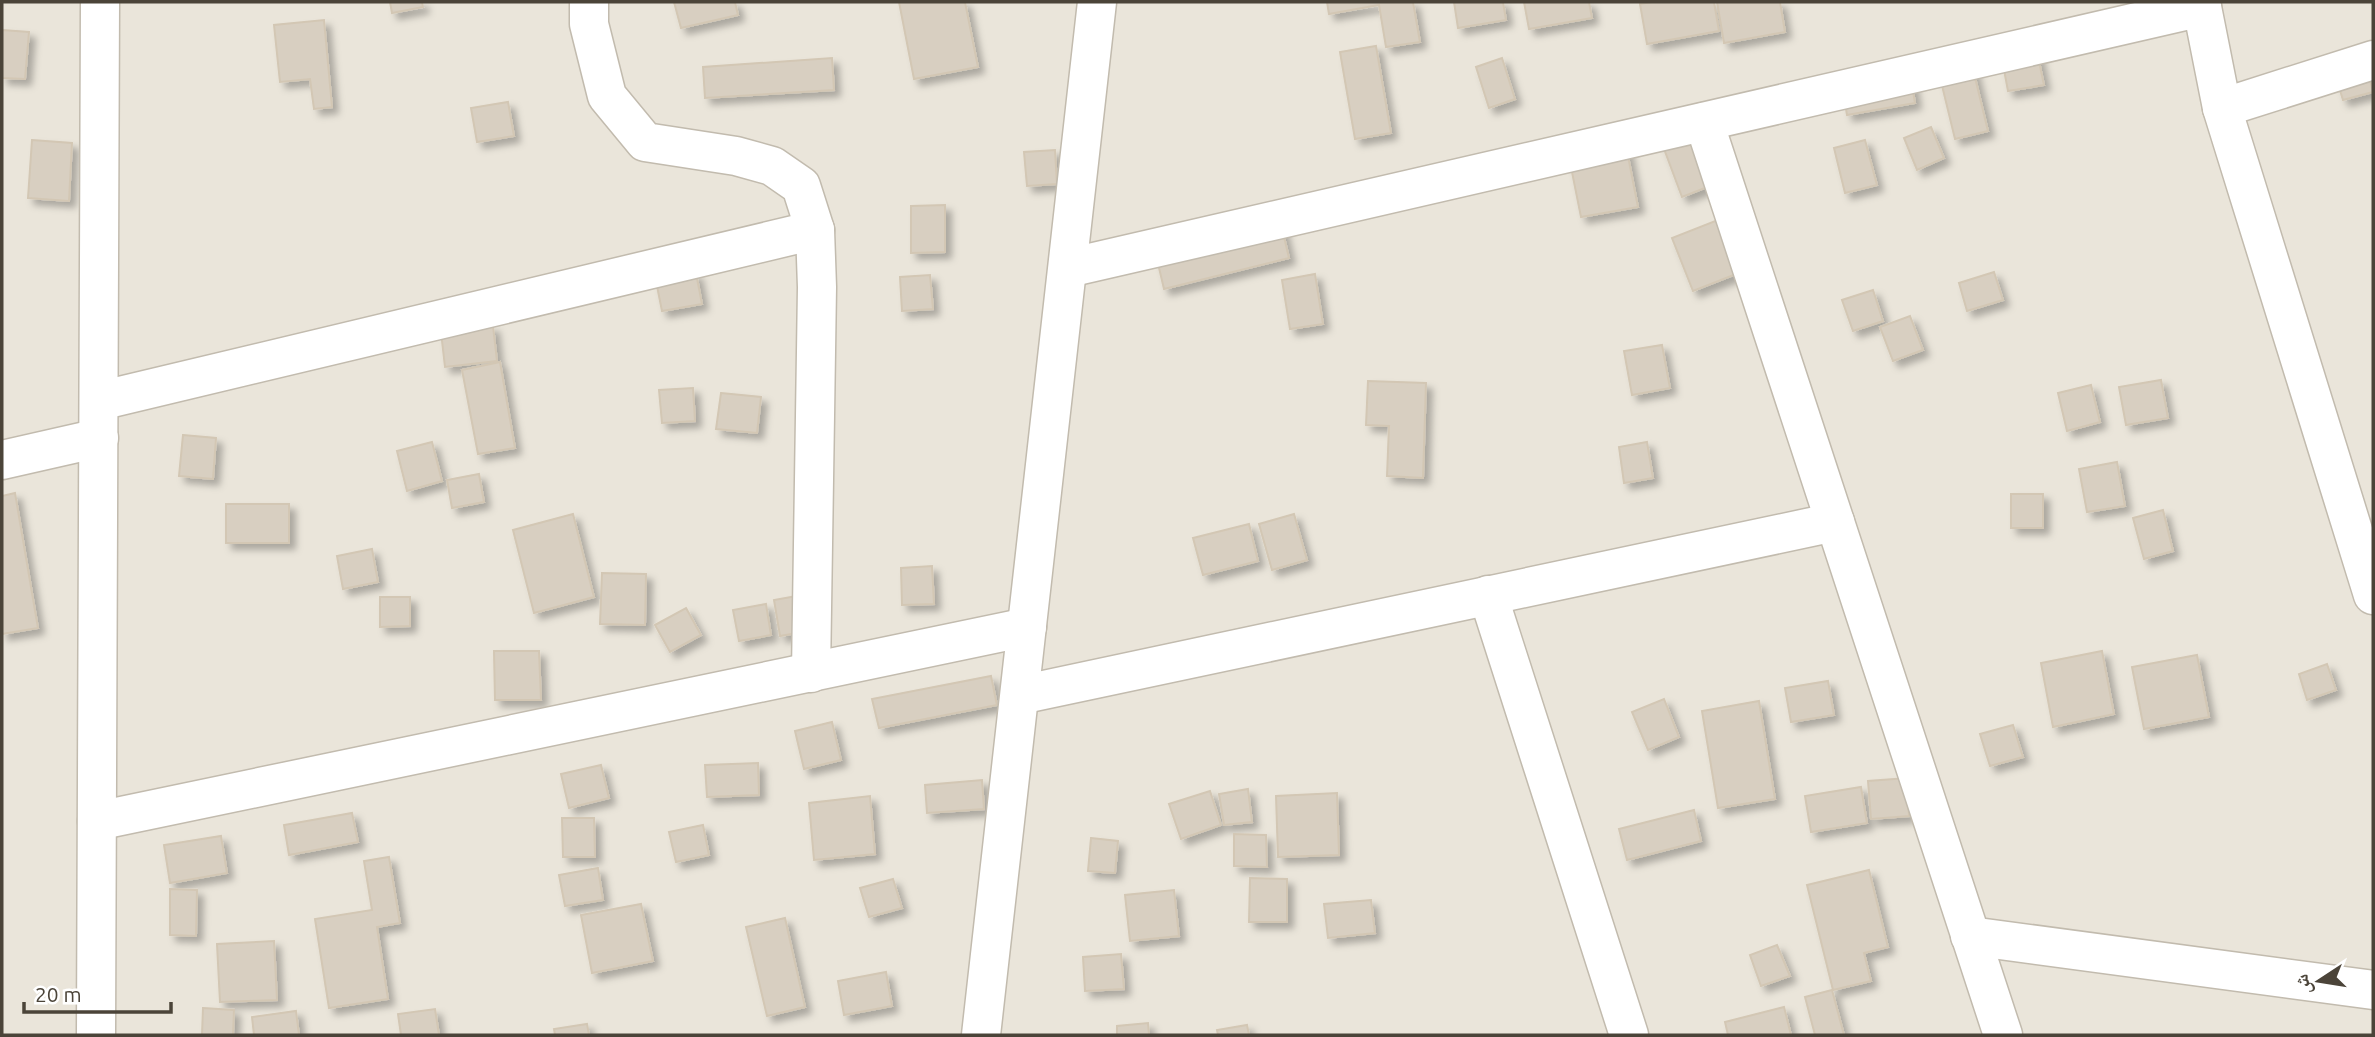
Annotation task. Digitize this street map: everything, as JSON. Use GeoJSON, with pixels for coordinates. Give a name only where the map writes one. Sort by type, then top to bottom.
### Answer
{"type":"FeatureCollection","features":[{"type":"Feature","properties":{"kind":"street"},"geometry":{"type":"LineString","coordinates":[[96,1035],[100,2]]}},
{"type":"Feature","properties":{"kind":"street"},"geometry":{"type":"LineString","coordinates":[[589,2],[589,24],[607,96],[645,142],[736,156],[772,166],[801,186],[815,230],[817,287],[811,673]]}},
{"type":"Feature","properties":{"kind":"street"},"geometry":{"type":"LineString","coordinates":[[981,1035],[1097,2]]}},
{"type":"Feature","properties":{"kind":"street"},"geometry":{"type":"LineString","coordinates":[[1068,268],[1704,122],[2201,4],[2222,108],[2373,595]]}},
{"type":"Feature","properties":{"kind":"street"},"geometry":{"type":"LineString","coordinates":[[2222,108],[2373,60]]}},
{"type":"Feature","properties":{"kind":"street"},"geometry":{"type":"LineString","coordinates":[[1704,122],[2003,1035]]}},
{"type":"Feature","properties":{"kind":"street"},"geometry":{"type":"LineString","coordinates":[[2,460],[99,419],[815,230]]}},
{"type":"Feature","properties":{"kind":"street"},"geometry":{"type":"LineString","coordinates":[[1020,695],[1835,522]]}},
{"type":"Feature","properties":{"kind":"street"},"geometry":{"type":"LineString","coordinates":[[1488,595],[1629,1035]]}},
{"type":"Feature","properties":{"kind":"street"},"geometry":{"type":"LineString","coordinates":[[97,821],[1027,628]]}},
{"type":"Feature","properties":{"kind":"street"},"geometry":{"type":"LineString","coordinates":[[1970,936],[2373,990]]}},
{"type":"Feature","properties":{"kind":"shaded area"},"geometry":{"type":"Polygon","coordinates":[[[2,2],[2373,2],[2373,1035],[2,1035],[2,2]]]}},
{"type":"Feature","properties":{"kind":"building"},"geometry":{"type":"Polygon","coordinates":[[[390,2],[422,2],[423,7],[392,13],[390,2]]]}},
{"type":"Feature","properties":{"kind":"building"},"geometry":{"type":"Polygon","coordinates":[[[674,2],[735,2],[738,15],[681,28],[674,2]]]}},
{"type":"Feature","properties":{"kind":"building"},"geometry":{"type":"Polygon","coordinates":[[[899,2],[965,2],[978,67],[914,79],[899,2]]]}},
{"type":"Feature","properties":{"kind":"building"},"geometry":{"type":"Polygon","coordinates":[[[1327,2],[1413,2],[1420,42],[1386,47],[1379,5],[1329,14],[1327,2]]]}},
{"type":"Feature","properties":{"kind":"building"},"geometry":{"type":"Polygon","coordinates":[[[1454,2],[1503,2],[1506,20],[1458,28],[1454,2]]]}},
{"type":"Feature","properties":{"kind":"building"},"geometry":{"type":"Polygon","coordinates":[[[1524,2],[1589,2],[1592,18],[1529,29],[1524,2]]]}},
{"type":"Feature","properties":{"kind":"building"},"geometry":{"type":"Polygon","coordinates":[[[1714,2],[1719,31],[1647,44],[1640,4],[1714,2]]]}},
{"type":"Feature","properties":{"kind":"building"},"geometry":{"type":"Polygon","coordinates":[[[1717,2],[1780,2],[1785,32],[1724,43],[1717,2]]]}},
{"type":"Feature","properties":{"kind":"building"},"geometry":{"type":"Polygon","coordinates":[[[324,20],[332,107],[314,109],[310,79],[280,82],[274,25],[324,20]]]}},
{"type":"Feature","properties":{"kind":"building"},"geometry":{"type":"Polygon","coordinates":[[[2,30],[29,32],[25,79],[2,78],[2,30]]]}},
{"type":"Feature","properties":{"kind":"building"},"geometry":{"type":"Polygon","coordinates":[[[1376,46],[1391,133],[1355,139],[1340,52],[1376,46]]]}},
{"type":"Feature","properties":{"kind":"building"},"geometry":{"type":"Polygon","coordinates":[[[2037,52],[2044,85],[2008,91],[2002,59],[2037,52]]]}},
{"type":"Feature","properties":{"kind":"building"},"geometry":{"type":"Polygon","coordinates":[[[832,58],[834,90],[705,98],[703,67],[832,58]]]}},
{"type":"Feature","properties":{"kind":"building"},"geometry":{"type":"Polygon","coordinates":[[[1502,58],[1515,99],[1489,108],[1476,67],[1502,58]]]}},
{"type":"Feature","properties":{"kind":"building"},"geometry":{"type":"Polygon","coordinates":[[[1971,61],[1988,131],[1955,139],[1938,69],[1971,61]]]}},
{"type":"Feature","properties":{"kind":"building"},"geometry":{"type":"Polygon","coordinates":[[[2366,64],[2373,92],[2343,100],[2335,74],[2366,64]]]}},
{"type":"Feature","properties":{"kind":"building"},"geometry":{"type":"Polygon","coordinates":[[[1910,73],[1915,103],[1847,115],[1842,85],[1910,73]]]}},
{"type":"Feature","properties":{"kind":"building"},"geometry":{"type":"Polygon","coordinates":[[[508,102],[514,136],[477,142],[471,108],[508,102]]]}},
{"type":"Feature","properties":{"kind":"building"},"geometry":{"type":"Polygon","coordinates":[[[1694,126],[1715,184],[1682,197],[1660,138],[1694,126]]]}},
{"type":"Feature","properties":{"kind":"building"},"geometry":{"type":"Polygon","coordinates":[[[1931,127],[1944,158],[1917,170],[1904,138],[1931,127]]]}},
{"type":"Feature","properties":{"kind":"building"},"geometry":{"type":"Polygon","coordinates":[[[32,140],[72,143],[69,201],[28,198],[32,140]]]}},
{"type":"Feature","properties":{"kind":"building"},"geometry":{"type":"Polygon","coordinates":[[[1865,140],[1877,185],[1845,193],[1834,148],[1865,140]]]}},
{"type":"Feature","properties":{"kind":"building"},"geometry":{"type":"Polygon","coordinates":[[[1626,146],[1638,207],[1581,217],[1569,157],[1626,146]]]}},
{"type":"Feature","properties":{"kind":"building"},"geometry":{"type":"Polygon","coordinates":[[[1055,150],[1057,184],[1027,186],[1024,152],[1055,150]]]}},
{"type":"Feature","properties":{"kind":"building"},"geometry":{"type":"Polygon","coordinates":[[[945,205],[945,252],[911,253],[911,206],[945,205]]]}},
{"type":"Feature","properties":{"kind":"building"},"geometry":{"type":"Polygon","coordinates":[[[1728,216],[1749,269],[1693,291],[1672,238],[1728,216]]]}},
{"type":"Feature","properties":{"kind":"building"},"geometry":{"type":"Polygon","coordinates":[[[1281,224],[1289,258],[1164,289],[1156,255],[1281,224]]]}},
{"type":"Feature","properties":{"kind":"building"},"geometry":{"type":"Polygon","coordinates":[[[1994,272],[2003,300],[1967,311],[1959,283],[1994,272]]]}},
{"type":"Feature","properties":{"kind":"building"},"geometry":{"type":"Polygon","coordinates":[[[696,273],[702,304],[662,311],[656,281],[696,273]]]}},
{"type":"Feature","properties":{"kind":"building"},"geometry":{"type":"Polygon","coordinates":[[[1315,274],[1323,324],[1290,329],[1282,280],[1315,274]]]}},
{"type":"Feature","properties":{"kind":"building"},"geometry":{"type":"Polygon","coordinates":[[[930,275],[933,309],[902,311],[900,277],[930,275]]]}},
{"type":"Feature","properties":{"kind":"building"},"geometry":{"type":"Polygon","coordinates":[[[1873,290],[1883,321],[1853,331],[1842,300],[1873,290]]]}},
{"type":"Feature","properties":{"kind":"building"},"geometry":{"type":"Polygon","coordinates":[[[1910,316],[1923,350],[1893,361],[1880,327],[1910,316]]]}},
{"type":"Feature","properties":{"kind":"building"},"geometry":{"type":"Polygon","coordinates":[[[493,326],[497,361],[445,367],[441,332],[493,326]]]}},
{"type":"Feature","properties":{"kind":"building"},"geometry":{"type":"Polygon","coordinates":[[[1662,345],[1670,388],[1632,395],[1624,351],[1662,345]]]}},
{"type":"Feature","properties":{"kind":"building"},"geometry":{"type":"Polygon","coordinates":[[[500,362],[515,448],[478,454],[462,370],[500,362]]]}},
{"type":"Feature","properties":{"kind":"building"},"geometry":{"type":"Polygon","coordinates":[[[2161,380],[2168,418],[2126,425],[2119,387],[2161,380]]]}},
{"type":"Feature","properties":{"kind":"building"},"geometry":{"type":"Polygon","coordinates":[[[1368,381],[1426,383],[1423,478],[1387,476],[1389,426],[1366,425],[1368,381]]]}},
{"type":"Feature","properties":{"kind":"building"},"geometry":{"type":"Polygon","coordinates":[[[2091,385],[2100,422],[2067,431],[2058,393],[2091,385]]]}},
{"type":"Feature","properties":{"kind":"building"},"geometry":{"type":"Polygon","coordinates":[[[693,388],[695,421],[662,423],[659,390],[693,388]]]}},
{"type":"Feature","properties":{"kind":"building"},"geometry":{"type":"Polygon","coordinates":[[[721,393],[761,397],[757,433],[716,429],[721,393]]]}},
{"type":"Feature","properties":{"kind":"building"},"geometry":{"type":"Polygon","coordinates":[[[183,435],[216,438],[213,479],[179,476],[183,435]]]}},
{"type":"Feature","properties":{"kind":"building"},"geometry":{"type":"Polygon","coordinates":[[[432,442],[442,481],[407,491],[397,451],[432,442]]]}},
{"type":"Feature","properties":{"kind":"building"},"geometry":{"type":"Polygon","coordinates":[[[1647,442],[1653,478],[1624,483],[1619,447],[1647,442]]]}},
{"type":"Feature","properties":{"kind":"building"},"geometry":{"type":"Polygon","coordinates":[[[2117,462],[2125,506],[2087,512],[2079,469],[2117,462]]]}},
{"type":"Feature","properties":{"kind":"building"},"geometry":{"type":"Polygon","coordinates":[[[479,474],[484,502],[452,508],[447,480],[479,474]]]}},
{"type":"Feature","properties":{"kind":"building"},"geometry":{"type":"Polygon","coordinates":[[[15,493],[38,628],[2,634],[2,496],[15,493]]]}},
{"type":"Feature","properties":{"kind":"building"},"geometry":{"type":"Polygon","coordinates":[[[2011,494],[2043,494],[2043,528],[2011,528],[2011,494]]]}},
{"type":"Feature","properties":{"kind":"building"},"geometry":{"type":"Polygon","coordinates":[[[226,504],[289,504],[289,543],[226,543],[226,504]]]}},
{"type":"Feature","properties":{"kind":"building"},"geometry":{"type":"Polygon","coordinates":[[[2163,510],[2173,551],[2144,559],[2133,518],[2163,510]]]}},
{"type":"Feature","properties":{"kind":"building"},"geometry":{"type":"Polygon","coordinates":[[[573,514],[594,597],[534,613],[513,530],[573,514]]]}},
{"type":"Feature","properties":{"kind":"building"},"geometry":{"type":"Polygon","coordinates":[[[1294,514],[1307,560],[1272,570],[1259,524],[1294,514]]]}},
{"type":"Feature","properties":{"kind":"building"},"geometry":{"type":"Polygon","coordinates":[[[1249,524],[1258,561],[1203,575],[1193,538],[1249,524]]]}},
{"type":"Feature","properties":{"kind":"building"},"geometry":{"type":"Polygon","coordinates":[[[372,549],[378,582],[343,589],[337,556],[372,549]]]}},
{"type":"Feature","properties":{"kind":"building"},"geometry":{"type":"Polygon","coordinates":[[[932,566],[934,604],[902,605],[901,568],[932,566]]]}},
{"type":"Feature","properties":{"kind":"building"},"geometry":{"type":"Polygon","coordinates":[[[602,573],[646,574],[645,625],[600,624],[602,573]]]}},
{"type":"Feature","properties":{"kind":"building"},"geometry":{"type":"Polygon","coordinates":[[[808,594],[814,630],[780,636],[774,600],[808,594]]]}},
{"type":"Feature","properties":{"kind":"building"},"geometry":{"type":"Polygon","coordinates":[[[380,597],[410,597],[410,626],[380,627],[380,597]]]}},
{"type":"Feature","properties":{"kind":"building"},"geometry":{"type":"Polygon","coordinates":[[[766,604],[771,635],[739,641],[733,610],[766,604]]]}},
{"type":"Feature","properties":{"kind":"building"},"geometry":{"type":"Polygon","coordinates":[[[686,608],[701,635],[670,652],[655,625],[686,608]]]}},
{"type":"Feature","properties":{"kind":"building"},"geometry":{"type":"Polygon","coordinates":[[[494,651],[539,651],[541,700],[495,700],[494,651]]]}},
{"type":"Feature","properties":{"kind":"building"},"geometry":{"type":"Polygon","coordinates":[[[2102,651],[2114,714],[2053,727],[2041,663],[2102,651]]]}},
{"type":"Feature","properties":{"kind":"building"},"geometry":{"type":"Polygon","coordinates":[[[2197,655],[2209,717],[2144,729],[2132,667],[2197,655]]]}},
{"type":"Feature","properties":{"kind":"building"},"geometry":{"type":"Polygon","coordinates":[[[2327,664],[2336,690],[2307,700],[2299,674],[2327,664]]]}},
{"type":"Feature","properties":{"kind":"building"},"geometry":{"type":"Polygon","coordinates":[[[991,676],[997,705],[879,728],[872,699],[991,676]]]}},
{"type":"Feature","properties":{"kind":"building"},"geometry":{"type":"Polygon","coordinates":[[[1828,681],[1834,715],[1791,722],[1785,688],[1828,681]]]}},
{"type":"Feature","properties":{"kind":"building"},"geometry":{"type":"Polygon","coordinates":[[[1664,699],[1679,737],[1648,750],[1632,712],[1664,699]]]}},
{"type":"Feature","properties":{"kind":"building"},"geometry":{"type":"Polygon","coordinates":[[[1759,701],[1775,799],[1718,808],[1702,711],[1759,701]]]}},
{"type":"Feature","properties":{"kind":"building"},"geometry":{"type":"Polygon","coordinates":[[[832,722],[841,760],[804,769],[795,731],[832,722]]]}},
{"type":"Feature","properties":{"kind":"building"},"geometry":{"type":"Polygon","coordinates":[[[2013,725],[2023,757],[1990,766],[1980,734],[2013,725]]]}},
{"type":"Feature","properties":{"kind":"building"},"geometry":{"type":"Polygon","coordinates":[[[758,763],[759,795],[707,797],[705,765],[758,763]]]}},
{"type":"Feature","properties":{"kind":"building"},"geometry":{"type":"Polygon","coordinates":[[[601,765],[609,798],[569,808],[561,774],[601,765]]]}},
{"type":"Feature","properties":{"kind":"building"},"geometry":{"type":"Polygon","coordinates":[[[1907,778],[1909,816],[1871,819],[1868,781],[1907,778]]]}},
{"type":"Feature","properties":{"kind":"building"},"geometry":{"type":"Polygon","coordinates":[[[982,780],[984,809],[927,813],[925,785],[982,780]]]}},
{"type":"Feature","properties":{"kind":"building"},"geometry":{"type":"Polygon","coordinates":[[[1861,787],[1867,823],[1811,832],[1805,796],[1861,787]]]}},
{"type":"Feature","properties":{"kind":"building"},"geometry":{"type":"Polygon","coordinates":[[[1248,789],[1252,822],[1224,825],[1219,794],[1248,789]]]}},
{"type":"Feature","properties":{"kind":"building"},"geometry":{"type":"Polygon","coordinates":[[[1210,791],[1221,825],[1181,839],[1169,804],[1210,791]]]}},
{"type":"Feature","properties":{"kind":"building"},"geometry":{"type":"Polygon","coordinates":[[[1337,793],[1339,855],[1278,857],[1276,796],[1337,793]]]}},
{"type":"Feature","properties":{"kind":"building"},"geometry":{"type":"Polygon","coordinates":[[[870,796],[875,854],[814,860],[809,803],[870,796]]]}},
{"type":"Feature","properties":{"kind":"building"},"geometry":{"type":"Polygon","coordinates":[[[1694,810],[1701,841],[1627,860],[1619,829],[1694,810]]]}},
{"type":"Feature","properties":{"kind":"building"},"geometry":{"type":"Polygon","coordinates":[[[352,813],[358,842],[289,855],[284,825],[352,813]]]}},
{"type":"Feature","properties":{"kind":"building"},"geometry":{"type":"Polygon","coordinates":[[[562,818],[594,818],[595,857],[563,857],[562,818]]]}},
{"type":"Feature","properties":{"kind":"building"},"geometry":{"type":"Polygon","coordinates":[[[703,825],[709,855],[676,862],[669,832],[703,825]]]}},
{"type":"Feature","properties":{"kind":"building"},"geometry":{"type":"Polygon","coordinates":[[[1234,834],[1266,835],[1267,867],[1234,866],[1234,834]]]}},
{"type":"Feature","properties":{"kind":"building"},"geometry":{"type":"Polygon","coordinates":[[[221,836],[227,873],[170,883],[164,845],[221,836]]]}},
{"type":"Feature","properties":{"kind":"building"},"geometry":{"type":"Polygon","coordinates":[[[1091,838],[1118,841],[1115,873],[1088,871],[1091,838]]]}},
{"type":"Feature","properties":{"kind":"building"},"geometry":{"type":"Polygon","coordinates":[[[389,857],[400,923],[377,927],[388,999],[329,1008],[315,919],[372,910],[364,861],[389,857]]]}},
{"type":"Feature","properties":{"kind":"building"},"geometry":{"type":"Polygon","coordinates":[[[598,868],[603,900],[565,906],[559,875],[598,868]]]}},
{"type":"Feature","properties":{"kind":"building"},"geometry":{"type":"Polygon","coordinates":[[[1869,870],[1888,947],[1864,953],[1871,981],[1833,990],[1807,885],[1869,870]]]}},
{"type":"Feature","properties":{"kind":"building"},"geometry":{"type":"Polygon","coordinates":[[[1250,878],[1287,879],[1287,922],[1249,922],[1250,878]]]}},
{"type":"Feature","properties":{"kind":"building"},"geometry":{"type":"Polygon","coordinates":[[[893,879],[902,908],[869,917],[860,888],[893,879]]]}},
{"type":"Feature","properties":{"kind":"building"},"geometry":{"type":"Polygon","coordinates":[[[170,889],[197,890],[196,936],[170,935],[170,889]]]}},
{"type":"Feature","properties":{"kind":"building"},"geometry":{"type":"Polygon","coordinates":[[[1174,890],[1179,936],[1130,941],[1125,895],[1174,890]]]}},
{"type":"Feature","properties":{"kind":"building"},"geometry":{"type":"Polygon","coordinates":[[[1371,900],[1375,933],[1328,938],[1324,904],[1371,900]]]}},
{"type":"Feature","properties":{"kind":"building"},"geometry":{"type":"Polygon","coordinates":[[[641,904],[653,961],[592,973],[581,915],[641,904]]]}},
{"type":"Feature","properties":{"kind":"building"},"geometry":{"type":"Polygon","coordinates":[[[785,918],[805,1007],[767,1016],[746,927],[785,918]]]}},
{"type":"Feature","properties":{"kind":"building"},"geometry":{"type":"Polygon","coordinates":[[[274,941],[277,1000],[220,1002],[217,944],[274,941]]]}},
{"type":"Feature","properties":{"kind":"building"},"geometry":{"type":"Polygon","coordinates":[[[1777,945],[1790,976],[1761,986],[1750,955],[1777,945]]]}},
{"type":"Feature","properties":{"kind":"building"},"geometry":{"type":"Polygon","coordinates":[[[1121,954],[1124,989],[1085,991],[1083,957],[1121,954]]]}},
{"type":"Feature","properties":{"kind":"building"},"geometry":{"type":"Polygon","coordinates":[[[886,972],[892,1006],[844,1015],[838,981],[886,972]]]}},
{"type":"Feature","properties":{"kind":"building"},"geometry":{"type":"Polygon","coordinates":[[[1832,990],[1844,1035],[1815,1035],[1805,997],[1832,990]]]}},
{"type":"Feature","properties":{"kind":"building"},"geometry":{"type":"Polygon","coordinates":[[[1784,1007],[1791,1035],[1728,1035],[1725,1022],[1784,1007]]]}},
{"type":"Feature","properties":{"kind":"building"},"geometry":{"type":"Polygon","coordinates":[[[203,1008],[234,1010],[233,1035],[202,1035],[203,1008]]]}},
{"type":"Feature","properties":{"kind":"building"},"geometry":{"type":"Polygon","coordinates":[[[435,1009],[439,1035],[401,1035],[398,1014],[435,1009]]]}},
{"type":"Feature","properties":{"kind":"building"},"geometry":{"type":"Polygon","coordinates":[[[296,1011],[299,1035],[254,1035],[252,1017],[296,1011]]]}},
{"type":"Feature","properties":{"kind":"building"},"geometry":{"type":"Polygon","coordinates":[[[1148,1023],[1149,1035],[1117,1035],[1117,1026],[1148,1023]]]}},
{"type":"Feature","properties":{"kind":"building"},"geometry":{"type":"Polygon","coordinates":[[[587,1024],[589,1035],[555,1035],[554,1029],[587,1024]]]}},
{"type":"Feature","properties":{"kind":"building"},"geometry":{"type":"Polygon","coordinates":[[[1247,1025],[1249,1035],[1218,1035],[1217,1030],[1247,1025]]]}}]}
